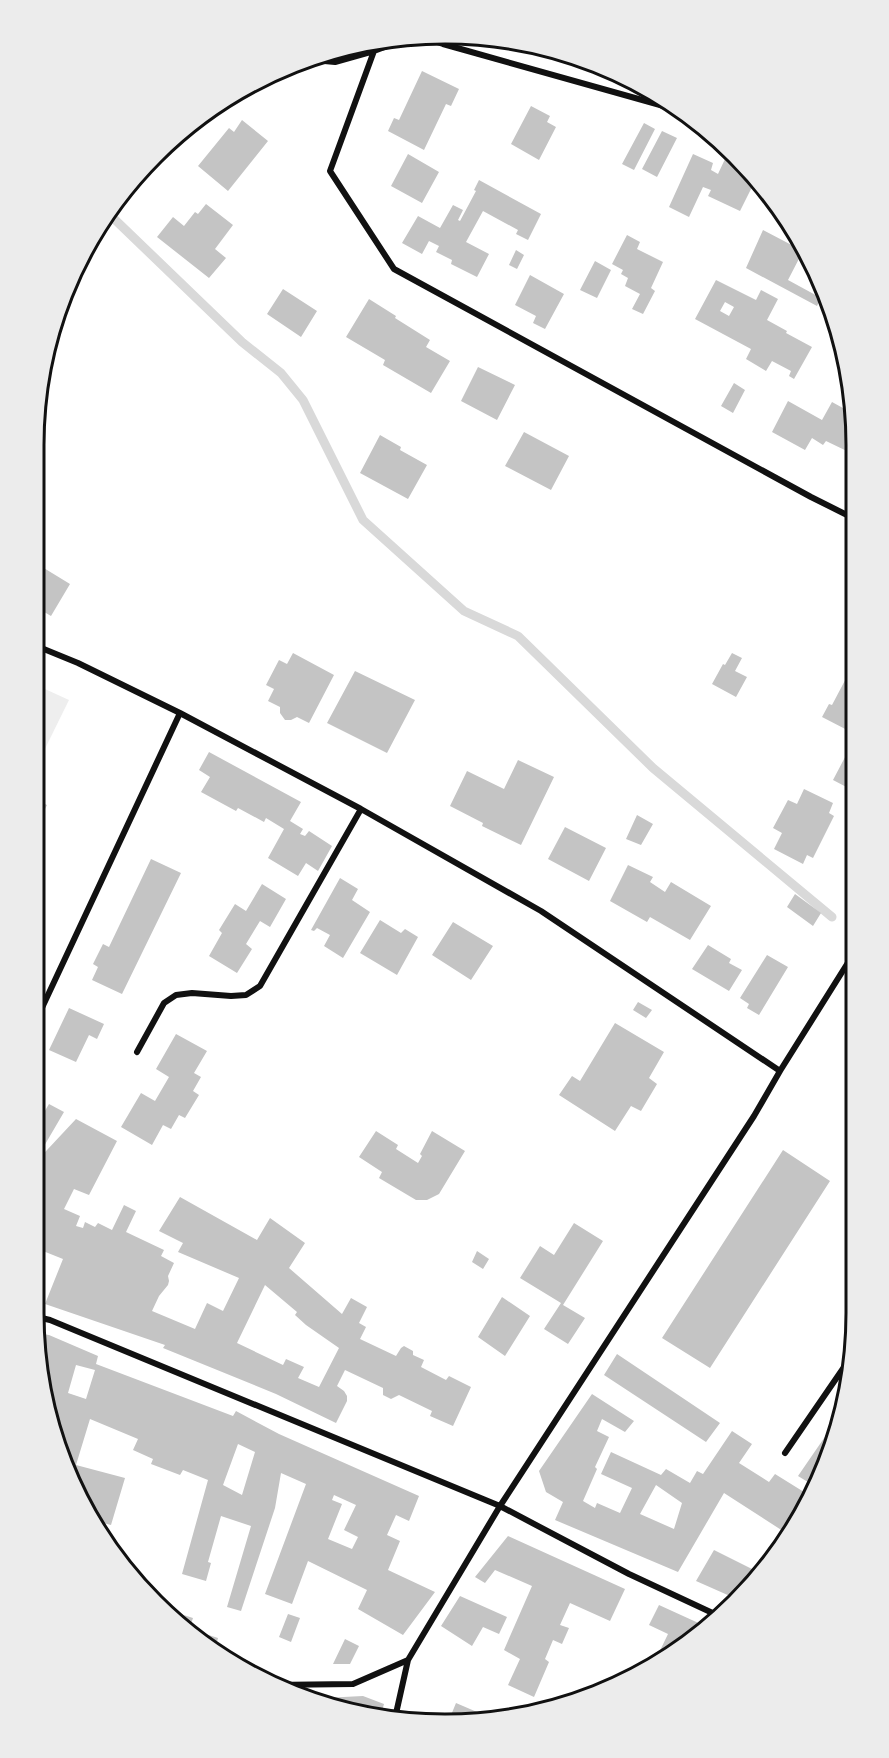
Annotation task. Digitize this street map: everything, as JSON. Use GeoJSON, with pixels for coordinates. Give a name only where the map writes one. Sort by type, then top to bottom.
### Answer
{"type":"FeatureCollection","features":[{"type":"Feature","properties":{"kind":"street"},"geometry":{"type":"LineString","coordinates":[[443,44],[656,104]]}},
{"type":"Feature","properties":{"kind":"street"},"geometry":{"type":"LineString","coordinates":[[328,61],[335,62],[380,49]]}},
{"type":"Feature","properties":{"kind":"street"},"geometry":{"type":"LineString","coordinates":[[374,51],[330,171],[394,269],[800,492],[846,515]]}},
{"type":"Feature","properties":{"kind":"street"},"geometry":{"type":"LineString","coordinates":[[44,649],[78,663],[180,713],[361,809],[541,911],[780,1071]]}},
{"type":"Feature","properties":{"kind":"street"},"geometry":{"type":"LineString","coordinates":[[44,1004],[180,713]]}},
{"type":"Feature","properties":{"kind":"street"},"geometry":{"type":"LineString","coordinates":[[137,1052],[164,1003],[176,995],[192,993],[246,995],[261,986],[361,809]]}},
{"type":"Feature","properties":{"kind":"street"},"geometry":{"type":"LineString","coordinates":[[396,1711],[408,1660],[500,1506],[747,1126],[846,966]]}},
{"type":"Feature","properties":{"kind":"street"},"geometry":{"type":"LineString","coordinates":[[44,1319],[500,1506],[629,1574],[712,1613]]}},
{"type":"Feature","properties":{"kind":"street"},"geometry":{"type":"LineString","coordinates":[[784,1453],[841,1371]]}},
{"type":"Feature","properties":{"kind":"street"},"geometry":{"type":"LineString","coordinates":[[293,1685],[353,1684],[408,1660]]}},
{"type":"Feature","properties":{"kind":"shaded area"},"geometry":{"type":"Polygon","coordinates":[[[44,689],[69,700],[44,751],[44,689]]]}},
{"type":"Feature","properties":{"kind":"building"},"geometry":{"type":"Polygon","coordinates":[[[422,71],[459,89],[451,106],[446,104],[424,150],[388,131],[394,118],[399,120],[422,71]]]}},
{"type":"Feature","properties":{"kind":"building"},"geometry":{"type":"Polygon","coordinates":[[[531,106],[550,116],[547,122],[556,127],[539,160],[511,144],[531,106]]]}},
{"type":"Feature","properties":{"kind":"building"},"geometry":{"type":"Polygon","coordinates":[[[242,120],[268,141],[228,191],[198,166],[229,128],[234,132],[242,120]]]}},
{"type":"Feature","properties":{"kind":"building"},"geometry":{"type":"Polygon","coordinates":[[[644,123],[655,129],[634,170],[622,164],[644,123]]]}},
{"type":"Feature","properties":{"kind":"building"},"geometry":{"type":"Polygon","coordinates":[[[662,131],[677,138],[657,177],[642,169],[662,131]]]}},
{"type":"Feature","properties":{"kind":"building"},"geometry":{"type":"Polygon","coordinates":[[[408,154],[439,172],[422,203],[391,186],[408,154]]]}},
{"type":"Feature","properties":{"kind":"building"},"geometry":{"type":"Polygon","coordinates":[[[693,154],[713,163],[711,170],[718,174],[725,159],[727,160],[752,187],[740,211],[708,196],[711,190],[703,187],[689,217],[669,207],[693,154]]]}},
{"type":"Feature","properties":{"kind":"building"},"geometry":{"type":"Polygon","coordinates":[[[479,180],[541,214],[528,240],[516,234],[518,230],[483,211],[466,242],[489,254],[477,277],[451,264],[452,260],[436,252],[439,246],[429,241],[422,254],[402,243],[418,216],[440,228],[453,205],[463,210],[458,220],[460,221],[476,191],[474,190],[479,180]]]}},
{"type":"Feature","properties":{"kind":"building"},"geometry":{"type":"Polygon","coordinates":[[[206,204],[233,225],[215,249],[226,258],[209,278],[157,237],[173,217],[184,226],[195,212],[198,214],[206,204]]]}},
{"type":"Feature","properties":{"kind":"building"},"geometry":{"type":"Polygon","coordinates":[[[763,230],[793,246],[799,258],[788,280],[817,296],[819,302],[817,306],[746,268],[763,230]]]}},
{"type":"Feature","properties":{"kind":"building"},"geometry":{"type":"Polygon","coordinates":[[[627,235],[640,242],[637,249],[663,262],[651,288],[655,291],[643,314],[632,309],[640,294],[625,286],[628,278],[621,274],[623,270],[612,264],[627,235]]]}},
{"type":"Feature","properties":{"kind":"building"},"geometry":{"type":"Polygon","coordinates":[[[516,250],[524,255],[517,269],[509,265],[516,250]]]}},
{"type":"Feature","properties":{"kind":"building"},"geometry":{"type":"Polygon","coordinates":[[[595,261],[611,270],[597,298],[580,290],[595,261]]]}},
{"type":"Feature","properties":{"kind":"building"},"geometry":{"type":"Polygon","coordinates":[[[530,275],[564,294],[545,329],[533,323],[536,316],[515,305],[530,275]]]}},
{"type":"Feature","properties":{"kind":"building"},"geometry":{"type":"Polygon","coordinates":[[[716,280],[756,300],[761,290],[778,299],[767,320],[812,347],[794,379],[789,376],[791,371],[772,361],[766,371],[746,359],[751,349],[695,319],[716,280]],[[725,302],[720,311],[729,316],[734,307],[725,302]]]}},
{"type":"Feature","properties":{"kind":"building"},"geometry":{"type":"Polygon","coordinates":[[[283,289],[317,311],[301,337],[267,314],[283,289]]]}},
{"type":"Feature","properties":{"kind":"building"},"geometry":{"type":"Polygon","coordinates":[[[369,299],[430,340],[426,347],[450,361],[431,393],[383,365],[385,360],[346,337],[369,299]]]}},
{"type":"Feature","properties":{"kind":"building"},"geometry":{"type":"Polygon","coordinates":[[[478,367],[515,385],[497,420],[461,401],[478,367]]]}},
{"type":"Feature","properties":{"kind":"building"},"geometry":{"type":"Polygon","coordinates":[[[734,383],[745,390],[733,413],[721,406],[734,383]]]}},
{"type":"Feature","properties":{"kind":"building"},"geometry":{"type":"Polygon","coordinates":[[[788,401],[822,420],[832,402],[844,409],[846,451],[826,441],[823,445],[812,438],[805,450],[772,432],[788,401]]]}},
{"type":"Feature","properties":{"kind":"building"},"geometry":{"type":"Polygon","coordinates":[[[524,432],[569,456],[551,490],[505,466],[524,432]]]}},
{"type":"Feature","properties":{"kind":"building"},"geometry":{"type":"Polygon","coordinates":[[[380,435],[401,447],[400,450],[427,465],[408,499],[360,473],[380,435]]]}},
{"type":"Feature","properties":{"kind":"building"},"geometry":{"type":"Polygon","coordinates":[[[44,568],[70,584],[51,616],[44,612],[44,568]]]}},
{"type":"Feature","properties":{"kind":"building"},"geometry":{"type":"Polygon","coordinates":[[[293,653],[334,675],[309,723],[297,717],[285,720],[280,713],[280,707],[268,701],[274,689],[266,685],[279,660],[287,664],[293,653]]]}},
{"type":"Feature","properties":{"kind":"building"},"geometry":{"type":"Polygon","coordinates":[[[732,653],[742,658],[735,671],[747,677],[736,697],[712,684],[732,653]]]}},
{"type":"Feature","properties":{"kind":"building"},"geometry":{"type":"Polygon","coordinates":[[[355,671],[415,700],[387,753],[327,723],[355,671]]]}},
{"type":"Feature","properties":{"kind":"building"},"geometry":{"type":"Polygon","coordinates":[[[846,678],[846,729],[822,717],[829,704],[832,705],[846,678]]]}},
{"type":"Feature","properties":{"kind":"building"},"geometry":{"type":"Polygon","coordinates":[[[209,752],[301,802],[290,821],[303,829],[300,834],[305,836],[309,831],[332,846],[318,871],[306,863],[298,876],[268,858],[284,829],[266,818],[264,822],[238,808],[236,811],[201,792],[210,777],[199,770],[209,752]]]}},
{"type":"Feature","properties":{"kind":"building"},"geometry":{"type":"Polygon","coordinates":[[[846,755],[846,787],[833,780],[846,755]]]}},
{"type":"Feature","properties":{"kind":"building"},"geometry":{"type":"Polygon","coordinates":[[[518,760],[554,777],[521,845],[482,826],[483,823],[450,806],[467,771],[504,789],[518,760]]]}},
{"type":"Feature","properties":{"kind":"building"},"geometry":{"type":"Polygon","coordinates":[[[804,789],[833,803],[829,813],[834,816],[813,858],[807,855],[803,864],[774,849],[782,833],[773,828],[788,800],[797,804],[804,789]]]}},
{"type":"Feature","properties":{"kind":"building"},"geometry":{"type":"Polygon","coordinates":[[[637,815],[653,824],[641,845],[626,839],[637,815]]]}},
{"type":"Feature","properties":{"kind":"building"},"geometry":{"type":"Polygon","coordinates":[[[565,827],[606,848],[589,881],[548,859],[565,827]]]}},
{"type":"Feature","properties":{"kind":"building"},"geometry":{"type":"Polygon","coordinates":[[[151,859],[181,873],[122,994],[92,980],[98,967],[93,964],[103,944],[109,947],[151,859]]]}},
{"type":"Feature","properties":{"kind":"building"},"geometry":{"type":"Polygon","coordinates":[[[628,865],[653,877],[650,882],[665,892],[671,882],[711,906],[690,940],[650,917],[647,922],[610,901],[628,865]]]}},
{"type":"Feature","properties":{"kind":"building"},"geometry":{"type":"Polygon","coordinates":[[[340,878],[358,889],[352,900],[370,912],[343,958],[324,946],[330,935],[317,928],[314,931],[311,930],[340,878]]]}},
{"type":"Feature","properties":{"kind":"building"},"geometry":{"type":"Polygon","coordinates":[[[262,884],[286,899],[270,927],[260,921],[246,944],[252,949],[237,973],[209,956],[222,933],[219,930],[235,904],[246,911],[262,884]]]}},
{"type":"Feature","properties":{"kind":"building"},"geometry":{"type":"Polygon","coordinates":[[[795,894],[821,913],[813,926],[787,907],[795,894]]]}},
{"type":"Feature","properties":{"kind":"building"},"geometry":{"type":"Polygon","coordinates":[[[380,920],[401,933],[405,929],[418,937],[397,975],[360,953],[380,920]]]}},
{"type":"Feature","properties":{"kind":"building"},"geometry":{"type":"Polygon","coordinates":[[[453,922],[493,946],[471,980],[432,955],[453,922]]]}},
{"type":"Feature","properties":{"kind":"building"},"geometry":{"type":"Polygon","coordinates":[[[708,945],[731,959],[729,963],[742,970],[729,991],[692,969],[708,945]]]}},
{"type":"Feature","properties":{"kind":"building"},"geometry":{"type":"Polygon","coordinates":[[[767,955],[788,967],[759,1015],[747,1008],[749,1004],[740,998],[767,955]]]}},
{"type":"Feature","properties":{"kind":"building"},"geometry":{"type":"Polygon","coordinates":[[[638,1002],[652,1010],[646,1018],[633,1010],[638,1002]]]}},
{"type":"Feature","properties":{"kind":"building"},"geometry":{"type":"Polygon","coordinates":[[[69,1008],[104,1024],[97,1039],[89,1035],[76,1062],[49,1050],[69,1008]]]}},
{"type":"Feature","properties":{"kind":"building"},"geometry":{"type":"Polygon","coordinates":[[[615,1023],[664,1052],[649,1078],[657,1084],[641,1111],[631,1106],[615,1131],[559,1095],[572,1076],[580,1081],[615,1023]]]}},
{"type":"Feature","properties":{"kind":"building"},"geometry":{"type":"Polygon","coordinates":[[[176,1034],[207,1051],[194,1073],[201,1077],[193,1091],[199,1095],[185,1118],[179,1115],[171,1129],[163,1125],[152,1145],[121,1127],[141,1093],[155,1101],[169,1077],[156,1069],[176,1034]]]}},
{"type":"Feature","properties":{"kind":"building"},"geometry":{"type":"Polygon","coordinates":[[[49,1104],[64,1112],[44,1146],[44,1112],[49,1104]]]}},
{"type":"Feature","properties":{"kind":"building"},"geometry":{"type":"Polygon","coordinates":[[[76,1119],[117,1141],[89,1195],[74,1189],[64,1209],[80,1216],[76,1226],[83,1228],[85,1222],[95,1227],[98,1223],[112,1230],[124,1205],[136,1211],[126,1232],[164,1250],[161,1256],[174,1263],[168,1276],[168,1285],[159,1296],[152,1311],[195,1329],[207,1303],[223,1311],[239,1278],[178,1252],[183,1243],[159,1231],[180,1197],[257,1240],[270,1218],[305,1243],[289,1268],[342,1314],[351,1298],[367,1307],[359,1323],[366,1327],[360,1339],[396,1356],[404,1346],[413,1351],[413,1355],[424,1360],[421,1367],[446,1380],[449,1376],[471,1387],[453,1426],[430,1416],[432,1411],[399,1395],[391,1399],[383,1395],[383,1388],[345,1370],[337,1386],[344,1391],[347,1401],[336,1423],[276,1394],[163,1348],[165,1345],[45,1304],[63,1259],[44,1251],[44,1153],[76,1119]],[[265,1285],[237,1343],[283,1365],[286,1359],[304,1367],[298,1378],[319,1387],[339,1348],[295,1315],[297,1312],[265,1285]]]}},
{"type":"Feature","properties":{"kind":"building"},"geometry":{"type":"Polygon","coordinates":[[[376,1131],[398,1145],[396,1149],[418,1163],[432,1131],[465,1151],[439,1194],[427,1200],[416,1200],[379,1178],[382,1172],[359,1157],[376,1131]]]}},
{"type":"Feature","properties":{"kind":"building"},"geometry":{"type":"Polygon","coordinates":[[[783,1150],[830,1181],[710,1368],[662,1338],[783,1150]]]}},
{"type":"Feature","properties":{"kind":"building"},"geometry":{"type":"Polygon","coordinates":[[[574,1223],[603,1241],[563,1305],[585,1318],[568,1344],[544,1329],[561,1303],[520,1278],[540,1246],[554,1255],[574,1223]]]}},
{"type":"Feature","properties":{"kind":"building"},"geometry":{"type":"Polygon","coordinates":[[[477,1251],[489,1259],[483,1269],[472,1262],[477,1251]]]}},
{"type":"Feature","properties":{"kind":"building"},"geometry":{"type":"Polygon","coordinates":[[[502,1297],[530,1316],[505,1356],[478,1337],[502,1297]]]}},
{"type":"Feature","properties":{"kind":"building"},"geometry":{"type":"Polygon","coordinates":[[[44,1334],[98,1356],[96,1364],[233,1416],[236,1411],[279,1434],[419,1496],[409,1521],[396,1515],[387,1535],[400,1541],[388,1570],[435,1592],[403,1635],[358,1609],[367,1590],[308,1561],[292,1604],[265,1594],[306,1484],[281,1473],[275,1508],[241,1611],[227,1607],[251,1526],[221,1516],[208,1562],[211,1563],[206,1581],[182,1574],[208,1480],[183,1470],[180,1475],[151,1464],[153,1459],[133,1450],[138,1439],[90,1419],[76,1465],[125,1478],[111,1525],[103,1523],[97,1514],[74,1467],[65,1442],[51,1392],[44,1334]],[[76,1365],[68,1393],[86,1399],[95,1370],[76,1365]],[[238,1444],[223,1485],[242,1495],[255,1452],[238,1444]],[[334,1495],[332,1500],[342,1504],[328,1539],[352,1549],[358,1537],[344,1530],[356,1505],[334,1495]]]}},
{"type":"Feature","properties":{"kind":"building"},"geometry":{"type":"Polygon","coordinates":[[[617,1354],[720,1423],[706,1442],[604,1375],[617,1354]]]}},
{"type":"Feature","properties":{"kind":"building"},"geometry":{"type":"Polygon","coordinates":[[[592,1394],[634,1421],[625,1432],[602,1419],[597,1431],[609,1437],[583,1501],[595,1508],[597,1503],[620,1513],[632,1488],[601,1474],[611,1452],[661,1475],[666,1469],[690,1483],[697,1471],[703,1474],[732,1431],[752,1444],[739,1463],[769,1482],[775,1474],[804,1492],[782,1530],[724,1493],[678,1572],[555,1520],[563,1502],[546,1492],[539,1471],[592,1394]],[[656,1485],[640,1514],[674,1529],[682,1503],[656,1485]]]}},
{"type":"Feature","properties":{"kind":"building"},"geometry":{"type":"Polygon","coordinates":[[[826,1435],[808,1482],[798,1476],[826,1435]]]}},
{"type":"Feature","properties":{"kind":"building"},"geometry":{"type":"Polygon","coordinates":[[[508,1536],[625,1589],[610,1621],[570,1603],[560,1625],[569,1628],[562,1644],[553,1640],[545,1659],[549,1662],[534,1697],[508,1685],[520,1659],[504,1650],[532,1586],[495,1570],[485,1583],[475,1577],[508,1536]]]}},
{"type":"Feature","properties":{"kind":"building"},"geometry":{"type":"Polygon","coordinates":[[[714,1550],[753,1570],[729,1596],[696,1581],[714,1550]]]}},
{"type":"Feature","properties":{"kind":"building"},"geometry":{"type":"Polygon","coordinates":[[[460,1596],[507,1617],[499,1634],[483,1627],[472,1646],[441,1626],[460,1596]]]}},
{"type":"Feature","properties":{"kind":"building"},"geometry":{"type":"Polygon","coordinates":[[[659,1605],[699,1623],[659,1652],[668,1634],[649,1625],[659,1605]]]}},
{"type":"Feature","properties":{"kind":"building"},"geometry":{"type":"Polygon","coordinates":[[[178,1613],[193,1618],[191,1624],[178,1613]]]}},
{"type":"Feature","properties":{"kind":"building"},"geometry":{"type":"Polygon","coordinates":[[[288,1614],[300,1618],[291,1642],[279,1637],[288,1614]]]}},
{"type":"Feature","properties":{"kind":"building"},"geometry":{"type":"Polygon","coordinates":[[[201,1632],[218,1638],[217,1643],[201,1632]]]}},
{"type":"Feature","properties":{"kind":"building"},"geometry":{"type":"Polygon","coordinates":[[[345,1639],[359,1646],[350,1664],[333,1664],[345,1639]]]}},
{"type":"Feature","properties":{"kind":"building"},"geometry":{"type":"Polygon","coordinates":[[[363,1696],[384,1704],[382,1710],[331,1698],[363,1696]]]}},
{"type":"Feature","properties":{"kind":"building"},"geometry":{"type":"Polygon","coordinates":[[[456,1703],[479,1713],[471,1714],[451,1714],[456,1703]]]}},
{"type":"Feature","properties":{"kind":"waterway"},"geometry":{"type":"LineString","coordinates":[[114,218],[242,342],[281,373],[303,400],[363,520],[464,611],[518,636],[653,768],[832,917]]}}]}
